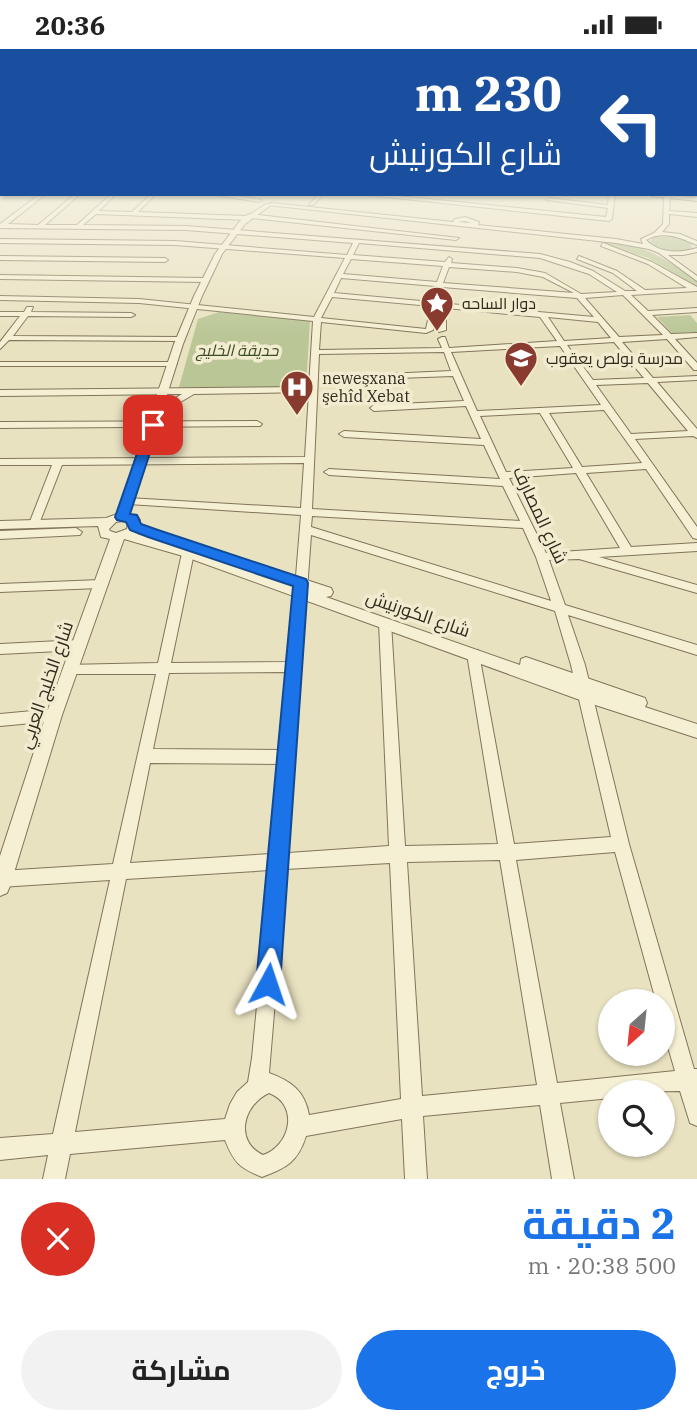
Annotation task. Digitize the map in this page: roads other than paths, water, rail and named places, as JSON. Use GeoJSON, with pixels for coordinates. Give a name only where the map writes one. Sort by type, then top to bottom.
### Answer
{"type":"FeatureCollection","features":[{"type":"Feature","properties":{"kind":"street"},"geometry":{"type":"LineString","coordinates":[[29,241],[39,230]]}},
{"type":"Feature","properties":{"kind":"street"},"geometry":{"type":"LineString","coordinates":[[131,242],[139,230]]}},
{"type":"Feature","properties":{"kind":"street"},"geometry":{"type":"LineString","coordinates":[[195,230],[454,248],[505,244],[585,260],[615,272],[643,292]]}},
{"type":"Feature","properties":{"kind":"street"},"geometry":{"type":"LineString","coordinates":[[285,235],[289,230]]}},
{"type":"Feature","properties":{"kind":"street"},"geometry":{"type":"LineString","coordinates":[[378,230],[456,238]]}},
{"type":"Feature","properties":{"kind":"street"},"geometry":{"type":"LineString","coordinates":[[429,334],[451,265],[456,238],[462,230]]}},
{"type":"Feature","properties":{"kind":"street"},"geometry":{"type":"LineString","coordinates":[[454,248],[463,230]]}},
{"type":"Feature","properties":{"kind":"street"},"geometry":{"type":"LineString","coordinates":[[505,244],[509,230]]}},
{"type":"Feature","properties":{"kind":"street"},"geometry":{"type":"LineString","coordinates":[[547,230],[558,235],[634,255],[666,270],[695,289]]}},
{"type":"Feature","properties":{"kind":"street"},"geometry":{"type":"LineString","coordinates":[[574,230],[647,236],[656,234],[692,240]]}},
{"type":"Feature","properties":{"kind":"street"},"geometry":{"type":"LineString","coordinates":[[656,234],[662,230]]}},
{"type":"Feature","properties":{"kind":"street"},"geometry":{"type":"LineString","coordinates":[[118,530],[132,519],[122,517],[181,339],[205,280],[235,231]]}},
{"type":"Feature","properties":{"kind":"street"},"geometry":{"type":"LineString","coordinates":[[398,244],[402,232]]}},
{"type":"Feature","properties":{"kind":"street"},"geometry":{"type":"LineString","coordinates":[[558,235],[677,253],[695,251],[695,260]]}},
{"type":"Feature","properties":{"kind":"street"},"geometry":{"type":"LineString","coordinates":[[647,236],[643,241],[697,279]]}},
{"type":"Feature","properties":{"kind":"street"},"geometry":{"type":"LineString","coordinates":[[257,1086],[262,1058],[288,757],[317,319],[358,240]]}},
{"type":"Feature","properties":{"kind":"street"},"geometry":{"type":"LineString","coordinates":[[0,241],[175,243],[517,270],[545,275],[567,284],[579,296],[696,433]]}},
{"type":"Feature","properties":{"kind":"street"},"geometry":{"type":"LineString","coordinates":[[78,259],[90,242]]}},
{"type":"Feature","properties":{"kind":"street"},"geometry":{"type":"LineString","coordinates":[[155,279],[175,243]]}},
{"type":"Feature","properties":{"kind":"street"},"geometry":{"type":"LineString","coordinates":[[505,244],[575,265],[601,276],[626,293],[647,313],[697,368]]}},
{"type":"Feature","properties":{"kind":"street"},"geometry":{"type":"LineString","coordinates":[[0,258],[165,260]]}},
{"type":"Feature","properties":{"kind":"street"},"geometry":{"type":"LineString","coordinates":[[0,276],[16,259]]}},
{"type":"Feature","properties":{"kind":"street"},"geometry":{"type":"LineString","coordinates":[[0,276],[205,280]]}},
{"type":"Feature","properties":{"kind":"street"},"geometry":{"type":"LineString","coordinates":[[340,276],[579,296],[695,289]]}},
{"type":"Feature","properties":{"kind":"street"},"geometry":{"type":"LineString","coordinates":[[80,299],[93,278]]}},
{"type":"Feature","properties":{"kind":"street"},"geometry":{"type":"LineString","coordinates":[[330,295],[599,320]]}},
{"type":"Feature","properties":{"kind":"street"},"geometry":{"type":"LineString","coordinates":[[0,298],[139,301],[442,335]]}},
{"type":"Feature","properties":{"kind":"street"},"geometry":{"type":"LineString","coordinates":[[0,347],[38,299]]}},
{"type":"Feature","properties":{"kind":"street"},"geometry":{"type":"LineString","coordinates":[[126,327],[139,301]]}},
{"type":"Feature","properties":{"kind":"street","name":"شارع المصارف"},"geometry":{"type":"LineString","coordinates":[[439,306],[445,352]]}},
{"type":"Feature","properties":{"kind":"street"},"geometry":{"type":"LineString","coordinates":[[647,313],[695,312]]}},
{"type":"Feature","properties":{"kind":"street"},"geometry":{"type":"LineString","coordinates":[[0,313],[126,327],[181,339]]}},
{"type":"Feature","properties":{"kind":"street"},"geometry":{"type":"LineString","coordinates":[[543,316],[697,535]]}},
{"type":"Feature","properties":{"kind":"street"},"geometry":{"type":"LineString","coordinates":[[7,338],[126,327]]}},
{"type":"Feature","properties":{"kind":"street","name":"شارع المصارف"},"geometry":{"type":"LineString","coordinates":[[429,334],[445,352],[456,373],[542,557],[560,608],[584,689],[621,844],[692,1079],[697,1116]]}},
{"type":"Feature","properties":{"kind":"street"},"geometry":{"type":"LineString","coordinates":[[314,352],[445,352],[697,335]]}},
{"type":"Feature","properties":{"kind":"street"},"geometry":{"type":"LineString","coordinates":[[0,363],[173,364]]}},
{"type":"Feature","properties":{"kind":"street"},"geometry":{"type":"LineString","coordinates":[[342,378],[456,373]]}},
{"type":"Feature","properties":{"kind":"street"},"geometry":{"type":"LineString","coordinates":[[590,383],[697,378]]}},
{"type":"Feature","properties":{"kind":"street"},"geometry":{"type":"LineString","coordinates":[[0,393],[313,389]]}},
{"type":"Feature","properties":{"kind":"street"},"geometry":{"type":"LineString","coordinates":[[157,412],[192,391]]}},
{"type":"Feature","properties":{"kind":"street"},"geometry":{"type":"LineString","coordinates":[[374,408],[468,403]]}},
{"type":"Feature","properties":{"kind":"street"},"geometry":{"type":"LineString","coordinates":[[474,414],[606,407]]}},
{"type":"Feature","properties":{"kind":"street"},"geometry":{"type":"LineString","coordinates":[[543,410],[627,550]]}},
{"type":"Feature","properties":{"kind":"street"},"geometry":{"type":"LineString","coordinates":[[0,425],[257,424]]}},
{"type":"Feature","properties":{"kind":"street"},"geometry":{"type":"LineString","coordinates":[[627,437],[696,433]]}},
{"type":"Feature","properties":{"kind":"street"},"geometry":{"type":"LineString","coordinates":[[344,434],[487,442]]}},
{"type":"Feature","properties":{"kind":"street"},"geometry":{"type":"LineString","coordinates":[[0,462],[309,460]]}},
{"type":"Feature","properties":{"kind":"street"},"geometry":{"type":"LineString","coordinates":[[34,524],[58,461]]}},
{"type":"Feature","properties":{"kind":"street"},"geometry":{"type":"LineString","coordinates":[[329,472],[504,479],[579,470],[646,466]]}},
{"type":"Feature","properties":{"kind":"street"},"geometry":{"type":"LineString","coordinates":[[128,501],[525,525]]}},
{"type":"Feature","properties":{"kind":"street","name":"شارع الكورنيش"},"geometry":{"type":"LineString","coordinates":[[0,525],[34,524],[118,530],[300,588],[697,730]]}},
{"type":"Feature","properties":{"kind":"street"},"geometry":{"type":"LineString","coordinates":[[304,529],[697,650]]}},
{"type":"Feature","properties":{"kind":"street","name":"شارع الكورنيش"},"geometry":{"type":"LineString","coordinates":[[0,535],[118,530],[300,588],[386,623],[584,689]]}},
{"type":"Feature","properties":{"kind":"street","name":"شارع الخليج العربي"},"geometry":{"type":"LineString","coordinates":[[1,881],[54,715],[118,530]]}},
{"type":"Feature","properties":{"kind":"street"},"geometry":{"type":"LineString","coordinates":[[542,557],[697,547]]}},
{"type":"Feature","properties":{"kind":"street"},"geometry":{"type":"LineString","coordinates":[[54,1179],[188,553]]}},
{"type":"Feature","properties":{"kind":"street"},"geometry":{"type":"LineString","coordinates":[[577,555],[697,590]]}},
{"type":"Feature","properties":{"kind":"street"},"geometry":{"type":"LineString","coordinates":[[0,588],[100,584]]}},
{"type":"Feature","properties":{"kind":"street"},"geometry":{"type":"LineString","coordinates":[[386,623],[415,1179]]}},
{"type":"Feature","properties":{"kind":"street"},"geometry":{"type":"LineString","coordinates":[[0,649],[80,645]]}},
{"type":"Feature","properties":{"kind":"street"},"geometry":{"type":"LineString","coordinates":[[474,654],[564,1179]]}},
{"type":"Feature","properties":{"kind":"street"},"geometry":{"type":"LineString","coordinates":[[71,669],[295,667]]}},
{"type":"Feature","properties":{"kind":"street"},"geometry":{"type":"LineString","coordinates":[[0,720],[54,715]]}},
{"type":"Feature","properties":{"kind":"street"},"geometry":{"type":"LineString","coordinates":[[145,756],[288,757]]}},
{"type":"Feature","properties":{"kind":"street"},"geometry":{"type":"LineString","coordinates":[[1,881],[279,860],[509,852],[621,844]]}},
{"type":"Feature","properties":{"kind":"street"},"geometry":{"type":"LineString","coordinates":[[299,1126],[412,1107],[692,1079]]}},
{"type":"Feature","properties":{"kind":"street"},"geometry":{"type":"LineString","coordinates":[[268,1083],[278,1084],[295,1100],[299,1126],[296,1139],[282,1159],[262,1173],[238,1148],[234,1129],[241,1101],[257,1086],[268,1083]]}},
{"type":"Feature","properties":{"kind":"street"},"geometry":{"type":"LineString","coordinates":[[0,1149],[234,1129]]}},
{"type":"Feature","properties":{"kind":"place","name":"دوار الساحه"},"geometry":{"type":"Point","coordinates":[437,333]}},
{"type":"Feature","properties":{"kind":"place","name":"مدرسة بولص يعقوب"},"geometry":{"type":"Point","coordinates":[521,388]}},
{"type":"Feature","properties":{"kind":"place","name":"neweşxana şehîd Xebat"},"geometry":{"type":"Point","coordinates":[297,417]}},
{"type":"Feature","properties":{"kind":"park label","name":"حديقة الخليج"},"geometry":{"type":"Point","coordinates":[237,350]}}]}
